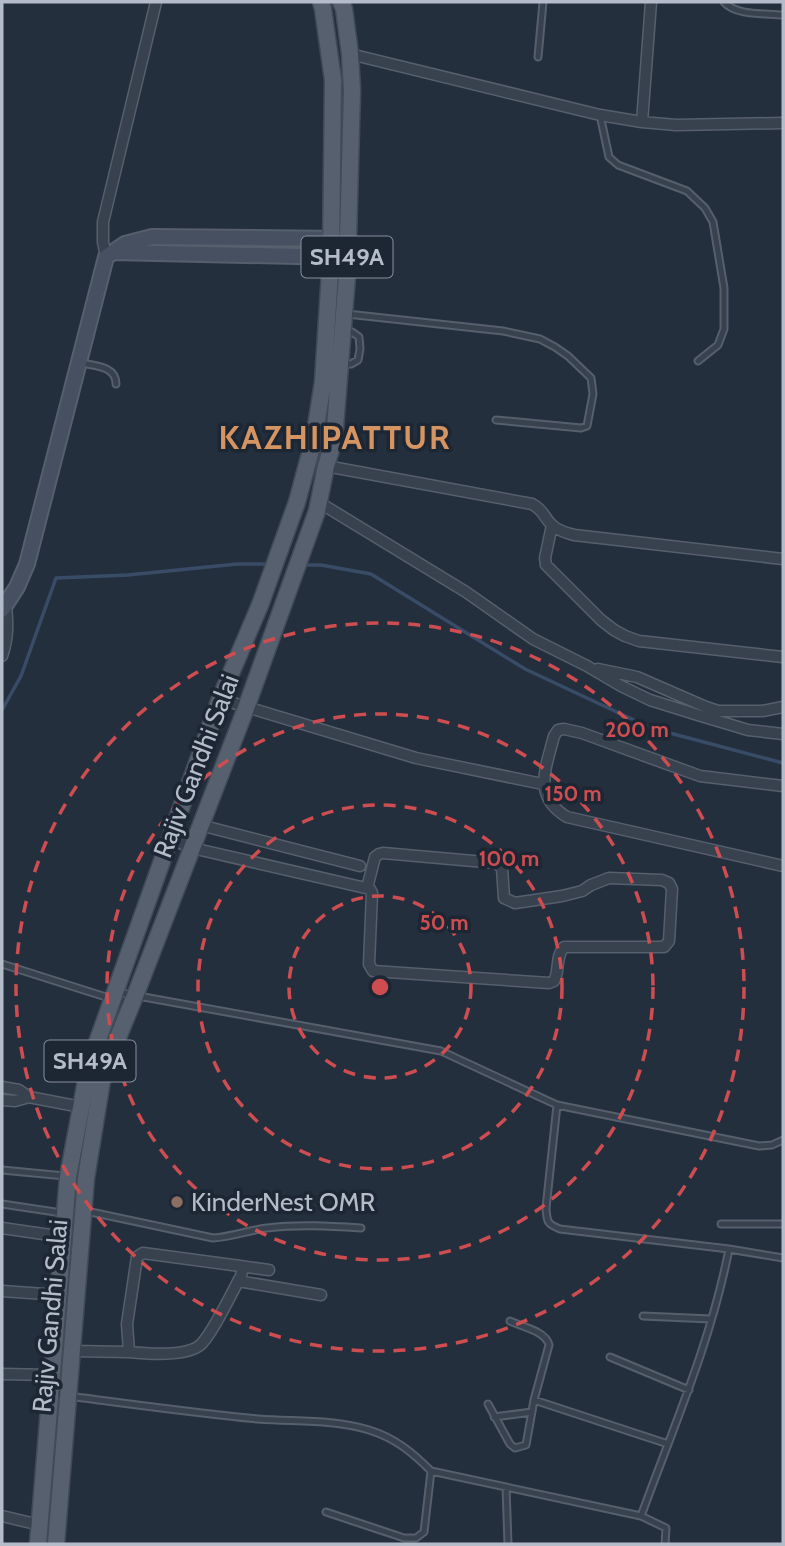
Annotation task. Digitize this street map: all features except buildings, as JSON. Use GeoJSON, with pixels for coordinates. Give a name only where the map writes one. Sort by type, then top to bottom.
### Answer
{"type":"FeatureCollection","features":[{"type":"Feature","properties":{"kind":"main road","name":"Rajiv Gandhi Salai"},"geometry":{"type":"LineString","coordinates":[[321,2],[332,80],[340,239]]}},
{"type":"Feature","properties":{"kind":"main road","name":"Rajiv Gandhi Salai"},"geometry":{"type":"LineString","coordinates":[[38,1544],[68,1177],[89,1065],[220,699],[260,605],[297,502],[314,439],[339,257],[352,90],[350,54],[341,2]]}},
{"type":"Feature","properties":{"kind":"main road","name":"Rajiv Gandhi Salai"},"geometry":{"type":"LineString","coordinates":[[56,1544],[86,1178],[103,1074],[246,708],[318,507],[334,440],[343,322],[339,257]]}},
{"type":"Feature","properties":{"kind":"street"},"geometry":{"type":"LineString","coordinates":[[110,255],[103,242],[103,222],[156,2]]}},
{"type":"Feature","properties":{"kind":"street"},"geometry":{"type":"LineString","coordinates":[[642,122],[651,2]]}},
{"type":"Feature","properties":{"kind":"street"},"geometry":{"type":"LineString","coordinates":[[350,54],[600,116],[676,125],[783,123]]}},
{"type":"Feature","properties":{"kind":"street"},"geometry":{"type":"LineString","coordinates":[[2,656],[8,624],[4,608],[18,587],[27,564],[78,362],[110,255],[129,242],[152,237],[340,239]]}},
{"type":"Feature","properties":{"kind":"street"},"geometry":{"type":"LineString","coordinates":[[110,255],[339,257]]}},
{"type":"Feature","properties":{"kind":"street"},"geometry":{"type":"LineString","coordinates":[[326,466],[532,504],[541,509],[552,525],[574,535],[783,559]]}},
{"type":"Feature","properties":{"kind":"street"},"geometry":{"type":"LineString","coordinates":[[318,507],[466,592],[533,639],[650,700],[748,730],[783,734]]}},
{"type":"Feature","properties":{"kind":"street"},"geometry":{"type":"LineString","coordinates":[[552,525],[546,565],[614,630],[639,641],[783,657]]}},
{"type":"Feature","properties":{"kind":"street"},"geometry":{"type":"LineString","coordinates":[[587,666],[637,677],[706,708],[734,712],[762,711],[783,706]]}},
{"type":"Feature","properties":{"kind":"street"},"geometry":{"type":"LineString","coordinates":[[220,699],[416,758],[543,784]]}},
{"type":"Feature","properties":{"kind":"street"},"geometry":{"type":"LineString","coordinates":[[783,786],[699,776],[582,733],[564,729],[558,730],[554,736],[543,784],[549,802],[567,817],[783,866]]}},
{"type":"Feature","properties":{"kind":"street"},"geometry":{"type":"LineString","coordinates":[[200,825],[360,866]]}},
{"type":"Feature","properties":{"kind":"street"},"geometry":{"type":"LineString","coordinates":[[171,839],[192,848],[367,888],[372,892],[369,964],[373,971],[549,983],[557,977],[558,957],[564,947],[664,947],[669,941],[672,889],[669,883],[662,880],[608,878],[582,891],[514,904],[504,898],[502,868],[496,863],[383,853],[375,857],[367,888]]}},
{"type":"Feature","properties":{"kind":"street"},"geometry":{"type":"LineString","coordinates":[[2,1087],[19,1090],[29,1097],[81,1107]]}},
{"type":"Feature","properties":{"kind":"street"},"geometry":{"type":"LineString","coordinates":[[2,1100],[15,1101],[29,1097]]}},
{"type":"Feature","properties":{"kind":"street"},"geometry":{"type":"LineString","coordinates":[[2,1228],[64,1237]]}},
{"type":"Feature","properties":{"kind":"street"},"geometry":{"type":"LineString","coordinates":[[129,1352],[127,1324],[139,1254],[269,1269]]}},
{"type":"Feature","properties":{"kind":"street"},"geometry":{"type":"LineString","coordinates":[[71,1350],[173,1353],[195,1348],[206,1338],[238,1281],[242,1271],[240,1266]]}},
{"type":"Feature","properties":{"kind":"street"},"geometry":{"type":"LineString","coordinates":[[238,1281],[321,1295]]}},
{"type":"Feature","properties":{"kind":"street"},"geometry":{"type":"LineString","coordinates":[[2,1291],[59,1295]]}},
{"type":"Feature","properties":{"kind":"street"},"geometry":{"type":"LineString","coordinates":[[2,1374],[52,1375]]}},
{"type":"Feature","properties":{"kind":"street"},"geometry":{"type":"LineString","coordinates":[[2,1516],[40,1525]]}},
{"type":"Feature","properties":{"kind":"lane"},"geometry":{"type":"LineString","coordinates":[[538,57],[543,2]]}},
{"type":"Feature","properties":{"kind":"lane"},"geometry":{"type":"LineString","coordinates":[[723,2],[734,9],[783,15]]}},
{"type":"Feature","properties":{"kind":"lane"},"geometry":{"type":"LineString","coordinates":[[600,116],[609,157],[618,165],[687,191],[705,208],[713,222],[724,288],[724,329],[718,345],[698,361]]}},
{"type":"Feature","properties":{"kind":"lane"},"geometry":{"type":"LineString","coordinates":[[343,322],[503,331],[541,339],[568,356],[591,378],[593,394],[587,426],[581,428],[496,421]]}},
{"type":"Feature","properties":{"kind":"lane"},"geometry":{"type":"LineString","coordinates":[[78,362],[112,372],[116,377],[116,384]]}},
{"type":"Feature","properties":{"kind":"lane"},"geometry":{"type":"LineString","coordinates":[[2,964],[115,996],[135,996],[441,1051],[557,1105],[759,1146],[772,1145],[783,1140]]}},
{"type":"Feature","properties":{"kind":"lane"},"geometry":{"type":"LineString","coordinates":[[557,1105],[546,1208],[547,1220],[551,1226],[783,1258]]}},
{"type":"Feature","properties":{"kind":"lane"},"geometry":{"type":"LineString","coordinates":[[2,1170],[68,1177]]}},
{"type":"Feature","properties":{"kind":"lane"},"geometry":{"type":"LineString","coordinates":[[2,1204],[65,1214]]}},
{"type":"Feature","properties":{"kind":"lane"},"geometry":{"type":"LineString","coordinates":[[83,1211],[213,1238],[285,1226],[362,1228]]}},
{"type":"Feature","properties":{"kind":"lane"},"geometry":{"type":"LineString","coordinates":[[721,1224],[783,1224]]}},
{"type":"Feature","properties":{"kind":"lane"},"geometry":{"type":"LineString","coordinates":[[641,1516],[689,1390],[729,1249]]}},
{"type":"Feature","properties":{"kind":"lane"},"geometry":{"type":"LineString","coordinates":[[643,1315],[711,1319]]}},
{"type":"Feature","properties":{"kind":"lane"},"geometry":{"type":"LineString","coordinates":[[488,1404],[510,1444],[515,1448],[526,1445],[549,1341],[544,1336],[510,1321]]}},
{"type":"Feature","properties":{"kind":"lane"},"geometry":{"type":"LineString","coordinates":[[610,1357],[689,1390]]}},
{"type":"Feature","properties":{"kind":"lane"},"geometry":{"type":"LineString","coordinates":[[51,1392],[260,1419],[344,1424],[397,1441],[431,1471],[641,1516],[666,1528],[665,1544]]}},
{"type":"Feature","properties":{"kind":"lane"},"geometry":{"type":"LineString","coordinates":[[534,1400],[668,1444]]}},
{"type":"Feature","properties":{"kind":"lane"},"geometry":{"type":"LineString","coordinates":[[494,1417],[532,1412]]}},
{"type":"Feature","properties":{"kind":"lane"},"geometry":{"type":"LineString","coordinates":[[327,1512],[404,1538],[416,1538],[424,1532],[431,1471]]}},
{"type":"Feature","properties":{"kind":"lane"},"geometry":{"type":"LineString","coordinates":[[506,1487],[508,1544]]}},
{"type":"Feature","properties":{"kind":"waterway"},"geometry":{"type":"LineString","coordinates":[[2,710],[21,676],[56,578],[128,575],[237,564],[271,564]]}},
{"type":"Feature","properties":{"kind":"waterway"},"geometry":{"type":"LineString","coordinates":[[303,565],[321,565],[371,574],[525,669],[651,728],[783,763]]}},
{"type":"Feature","properties":{"kind":"place","name":"KinderNest OMR"},"geometry":{"type":"Point","coordinates":[177,1202]}},
{"type":"Feature","properties":{"kind":"district","name":"KAZHIPATTUR"},"geometry":{"type":"Point","coordinates":[335,437]}}]}
